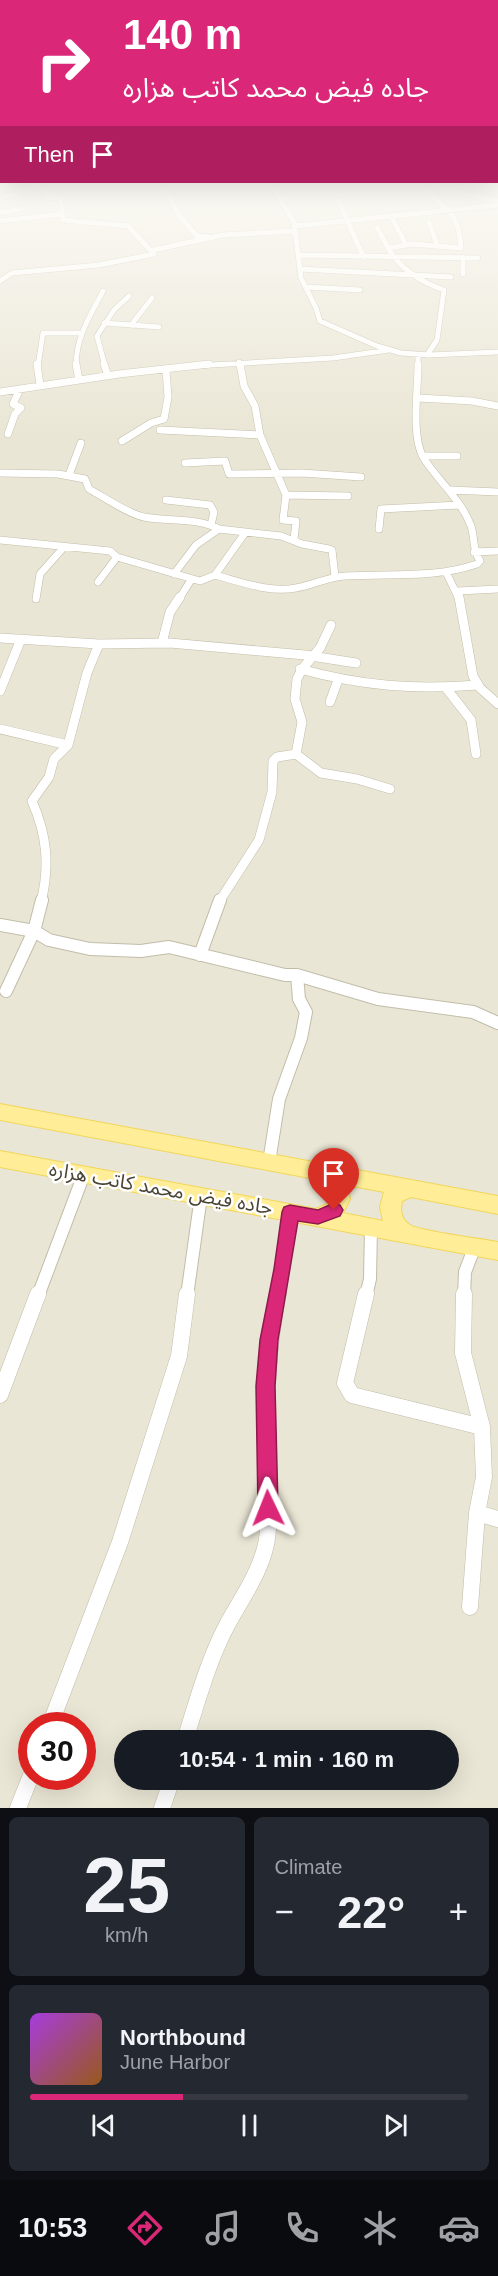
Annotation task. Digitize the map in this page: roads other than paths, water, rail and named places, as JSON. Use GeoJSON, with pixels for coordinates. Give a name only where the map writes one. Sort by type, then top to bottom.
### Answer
{"type":"FeatureCollection","features":[{"type":"Feature","properties":{"kind":"main road"},"geometry":{"type":"LineString","coordinates":[[0,1112],[498,1204]]}},
{"type":"Feature","properties":{"kind":"main road","name":"جاده فیض محمد کاتب هزاره"},"geometry":{"type":"LineString","coordinates":[[0,1159],[498,1251]]}},
{"type":"Feature","properties":{"kind":"main road"},"geometry":{"type":"LineString","coordinates":[[318,1217],[334,1210],[340,1199],[337,1186],[321,1172]]}},
{"type":"Feature","properties":{"kind":"main road"},"geometry":{"type":"LineString","coordinates":[[405,1233],[394,1223],[388,1210],[393,1195],[412,1189]]}},
{"type":"Feature","properties":{"kind":"street"},"geometry":{"type":"LineString","coordinates":[[0,281],[12,273],[41,270]]}},
{"type":"Feature","properties":{"kind":"street"},"geometry":{"type":"LineString","coordinates":[[300,270],[306,287],[319,308],[320,321],[327,326],[389,350],[418,355],[498,352]]}},
{"type":"Feature","properties":{"kind":"street"},"geometry":{"type":"LineString","coordinates":[[322,270],[451,277]]}},
{"type":"Feature","properties":{"kind":"street"},"geometry":{"type":"LineString","coordinates":[[406,270],[444,290],[446,295],[437,340],[427,355]]}},
{"type":"Feature","properties":{"kind":"street"},"geometry":{"type":"LineString","coordinates":[[306,287],[360,290]]}},
{"type":"Feature","properties":{"kind":"street"},"geometry":{"type":"LineString","coordinates":[[79,380],[75,354],[79,333],[103,291]]}},
{"type":"Feature","properties":{"kind":"street"},"geometry":{"type":"LineString","coordinates":[[108,376],[97,336],[104,323],[129,296]]}},
{"type":"Feature","properties":{"kind":"street"},"geometry":{"type":"LineString","coordinates":[[131,325],[152,298]]}},
{"type":"Feature","properties":{"kind":"street"},"geometry":{"type":"LineString","coordinates":[[104,323],[159,327]]}},
{"type":"Feature","properties":{"kind":"street"},"geometry":{"type":"LineString","coordinates":[[40,385],[37,362],[43,333],[79,333]]}},
{"type":"Feature","properties":{"kind":"street"},"geometry":{"type":"LineString","coordinates":[[0,393],[108,376],[239,362],[350,356],[389,350]]}},
{"type":"Feature","properties":{"kind":"street"},"geometry":{"type":"LineString","coordinates":[[215,575],[264,588],[290,590],[335,577],[447,574],[480,561],[474,552],[471,526],[450,490],[423,456],[417,438],[418,355]]}},
{"type":"Feature","properties":{"kind":"street"},"geometry":{"type":"LineString","coordinates":[[239,362],[244,386],[255,406],[260,435],[286,495],[283,520],[296,520],[294,540]]}},
{"type":"Feature","properties":{"kind":"street"},"geometry":{"type":"LineString","coordinates":[[122,441],[151,423],[164,419],[168,397],[165,370]]}},
{"type":"Feature","properties":{"kind":"street"},"geometry":{"type":"LineString","coordinates":[[8,434],[15,414],[21,408],[13,404],[20,389]]}},
{"type":"Feature","properties":{"kind":"street"},"geometry":{"type":"LineString","coordinates":[[419,398],[472,401],[498,406]]}},
{"type":"Feature","properties":{"kind":"street"},"geometry":{"type":"LineString","coordinates":[[160,430],[260,435]]}},
{"type":"Feature","properties":{"kind":"street"},"geometry":{"type":"LineString","coordinates":[[69,475],[81,443]]}},
{"type":"Feature","properties":{"kind":"street"},"geometry":{"type":"LineString","coordinates":[[423,456],[457,456]]}},
{"type":"Feature","properties":{"kind":"street"},"geometry":{"type":"LineString","coordinates":[[185,463],[225,461],[229,474],[302,473],[361,477]]}},
{"type":"Feature","properties":{"kind":"street"},"geometry":{"type":"LineString","coordinates":[[0,473],[69,475],[85,479],[89,489],[142,517],[245,533],[281,536],[302,544],[332,550],[335,577]]}},
{"type":"Feature","properties":{"kind":"street"},"geometry":{"type":"LineString","coordinates":[[450,490],[498,492]]}},
{"type":"Feature","properties":{"kind":"street"},"geometry":{"type":"LineString","coordinates":[[286,495],[348,496]]}},
{"type":"Feature","properties":{"kind":"street"},"geometry":{"type":"LineString","coordinates":[[166,501],[210,505],[214,512],[215,527]]}},
{"type":"Feature","properties":{"kind":"street"},"geometry":{"type":"LineString","coordinates":[[379,529],[381,509],[459,505]]}},
{"type":"Feature","properties":{"kind":"street"},"geometry":{"type":"LineString","coordinates":[[174,574],[196,545],[215,527]]}},
{"type":"Feature","properties":{"kind":"street"},"geometry":{"type":"LineString","coordinates":[[0,541],[110,551],[117,557],[200,581],[215,575],[245,533]]}},
{"type":"Feature","properties":{"kind":"street"},"geometry":{"type":"LineString","coordinates":[[36,599],[36,580],[41,571],[64,547]]}},
{"type":"Feature","properties":{"kind":"street"},"geometry":{"type":"LineString","coordinates":[[474,552],[498,551]]}},
{"type":"Feature","properties":{"kind":"street"},"geometry":{"type":"LineString","coordinates":[[98,582],[117,557]]}},
{"type":"Feature","properties":{"kind":"street"},"geometry":{"type":"LineString","coordinates":[[447,574],[458,591],[463,610],[467,650],[473,677],[498,704]]}},
{"type":"Feature","properties":{"kind":"street"},"geometry":{"type":"LineString","coordinates":[[162,643],[170,612],[191,580]]}},
{"type":"Feature","properties":{"kind":"street"},"geometry":{"type":"LineString","coordinates":[[458,591],[498,589]]}},
{"type":"Feature","properties":{"kind":"street"},"geometry":{"type":"LineString","coordinates":[[331,626],[318,651],[300,669],[295,695],[302,723],[295,746],[296,754],[321,773],[357,779],[390,789]]}},
{"type":"Feature","properties":{"kind":"street"},"geometry":{"type":"LineString","coordinates":[[0,638],[99,644],[162,643],[314,656],[356,663]]}},
{"type":"Feature","properties":{"kind":"street"},"geometry":{"type":"LineString","coordinates":[[0,691],[21,639]]}},
{"type":"Feature","properties":{"kind":"street"},"geometry":{"type":"LineString","coordinates":[[6,992],[34,931],[46,873],[48,852],[40,818],[32,801],[49,777],[54,759],[68,745],[87,673],[99,644]]}},
{"type":"Feature","properties":{"kind":"street"},"geometry":{"type":"LineString","coordinates":[[300,669],[338,680],[377,687],[446,688],[478,685]]}},
{"type":"Feature","properties":{"kind":"street"},"geometry":{"type":"LineString","coordinates":[[330,702],[338,680]]}},
{"type":"Feature","properties":{"kind":"street"},"geometry":{"type":"LineString","coordinates":[[446,688],[471,720],[476,754]]}},
{"type":"Feature","properties":{"kind":"street"},"geometry":{"type":"LineString","coordinates":[[0,729],[68,745]]}},
{"type":"Feature","properties":{"kind":"street"},"geometry":{"type":"LineString","coordinates":[[200,955],[216,907],[259,840],[272,792],[273,761],[296,754]]}},
{"type":"Feature","properties":{"kind":"street"},"geometry":{"type":"LineString","coordinates":[[0,925],[34,931],[49,940],[90,949],[141,951],[169,947],[285,975],[297,975],[378,999],[473,1012],[498,1023]]}},
{"type":"Feature","properties":{"kind":"street"},"geometry":{"type":"LineString","coordinates":[[269,1162],[279,1099],[301,1038],[306,1012],[299,999],[297,975]]}},
{"type":"Feature","properties":{"kind":"street"},"geometry":{"type":"LineString","coordinates":[[0,1395],[84,1174]]}},
{"type":"Feature","properties":{"kind":"street"},"geometry":{"type":"LineString","coordinates":[[55,1712],[120,1542],[179,1356],[201,1196]]}},
{"type":"Feature","properties":{"kind":"street"},"geometry":{"type":"LineString","coordinates":[[188,1730],[205,1678],[227,1625],[247,1593],[265,1551],[268,1508],[266,1386],[269,1340],[283,1269],[290,1212]]}},
{"type":"Feature","properties":{"kind":"street"},"geometry":{"type":"LineString","coordinates":[[371,1227],[370,1279],[345,1383],[352,1395],[482,1427]]}},
{"type":"Feature","properties":{"kind":"street"},"geometry":{"type":"LineString","coordinates":[[470,1607],[477,1513],[484,1477],[482,1427],[463,1353],[465,1272],[475,1246]]}},
{"type":"Feature","properties":{"kind":"street"},"geometry":{"type":"LineString","coordinates":[[477,1513],[498,1519]]}},
{"type":"Feature","properties":{"kind":"street"},"geometry":{"type":"LineString","coordinates":[[18,1808],[25,1790]]}},
{"type":"Feature","properties":{"kind":"street"},"geometry":{"type":"LineString","coordinates":[[162,1808],[168,1790]]}}]}
